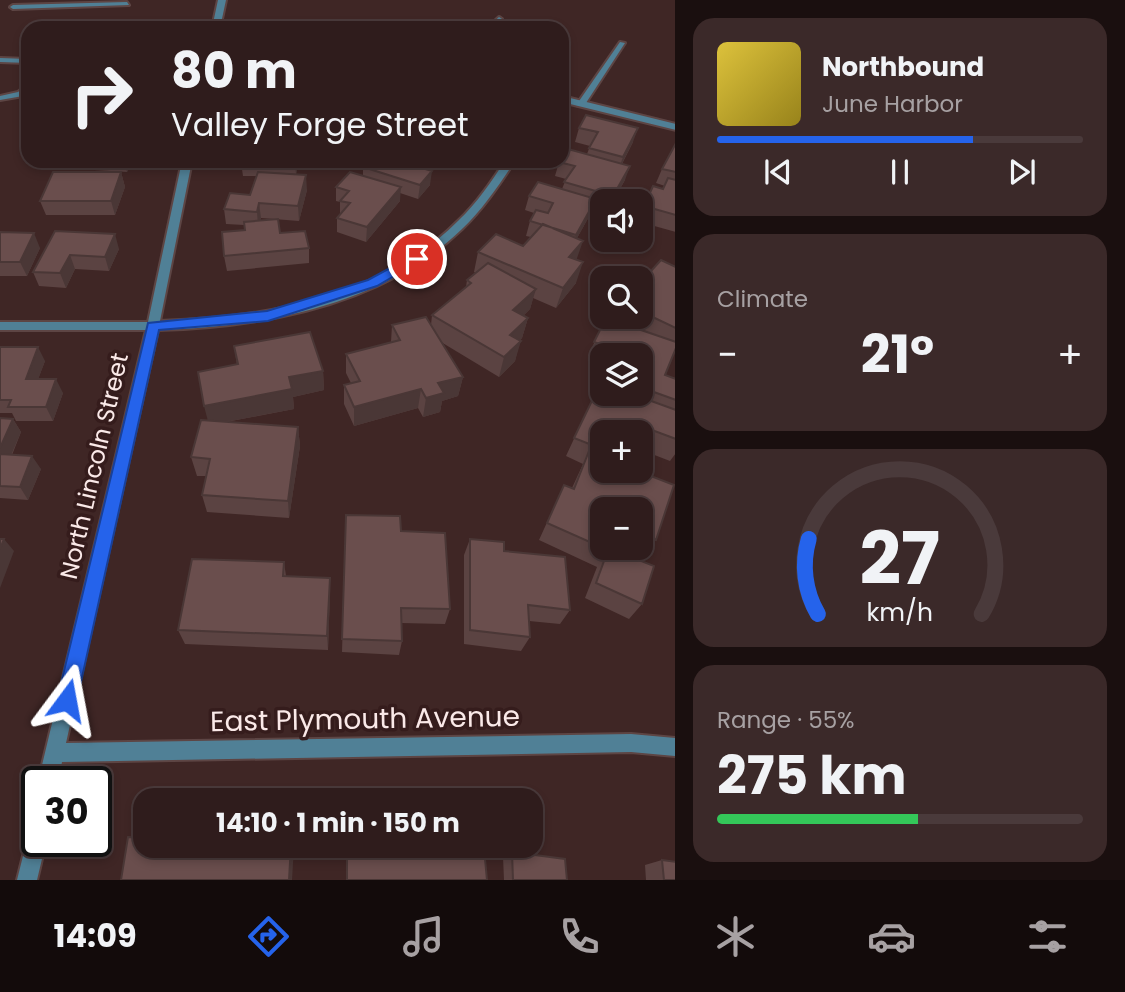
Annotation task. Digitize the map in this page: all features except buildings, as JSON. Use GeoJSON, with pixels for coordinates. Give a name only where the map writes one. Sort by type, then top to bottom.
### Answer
{"type":"FeatureCollection","features":[{"type":"Feature","properties":{"kind":"street"},"geometry":{"type":"LineString","coordinates":[[218,21],[222,0]]}},
{"type":"Feature","properties":{"kind":"street"},"geometry":{"type":"LineString","coordinates":[[0,60],[21,61]]}},
{"type":"Feature","properties":{"kind":"street"},"geometry":{"type":"LineString","coordinates":[[569,101],[675,127]]}},
{"type":"Feature","properties":{"kind":"street","name":"North Lincoln Street"},"geometry":{"type":"LineString","coordinates":[[52,766],[153,326],[186,168]]}},
{"type":"Feature","properties":{"kind":"street"},"geometry":{"type":"LineString","coordinates":[[0,327],[153,326],[268,316],[373,283],[417,259],[454,231],[489,192],[505,168]]}},
{"type":"Feature","properties":{"kind":"street","name":"East Plymouth Avenue"},"geometry":{"type":"LineString","coordinates":[[55,753],[631,743],[675,747]]}},
{"type":"Feature","properties":{"kind":"street"},"geometry":{"type":"LineString","coordinates":[[27,880],[32,857]]}},
{"type":"Feature","properties":{"kind":"lane"},"geometry":{"type":"LineString","coordinates":[[23,0],[9,9],[127,4]]}},
{"type":"Feature","properties":{"kind":"lane"},"geometry":{"type":"LineString","coordinates":[[581,104],[622,43]]}},
{"type":"Feature","properties":{"kind":"lane"},"geometry":{"type":"LineString","coordinates":[[0,98],[21,93]]}},
{"type":"Feature","properties":{"kind":"route"},"geometry":{"type":"LineString","coordinates":[[67,700],[153,326],[268,316],[373,283],[417,259]]}}]}
